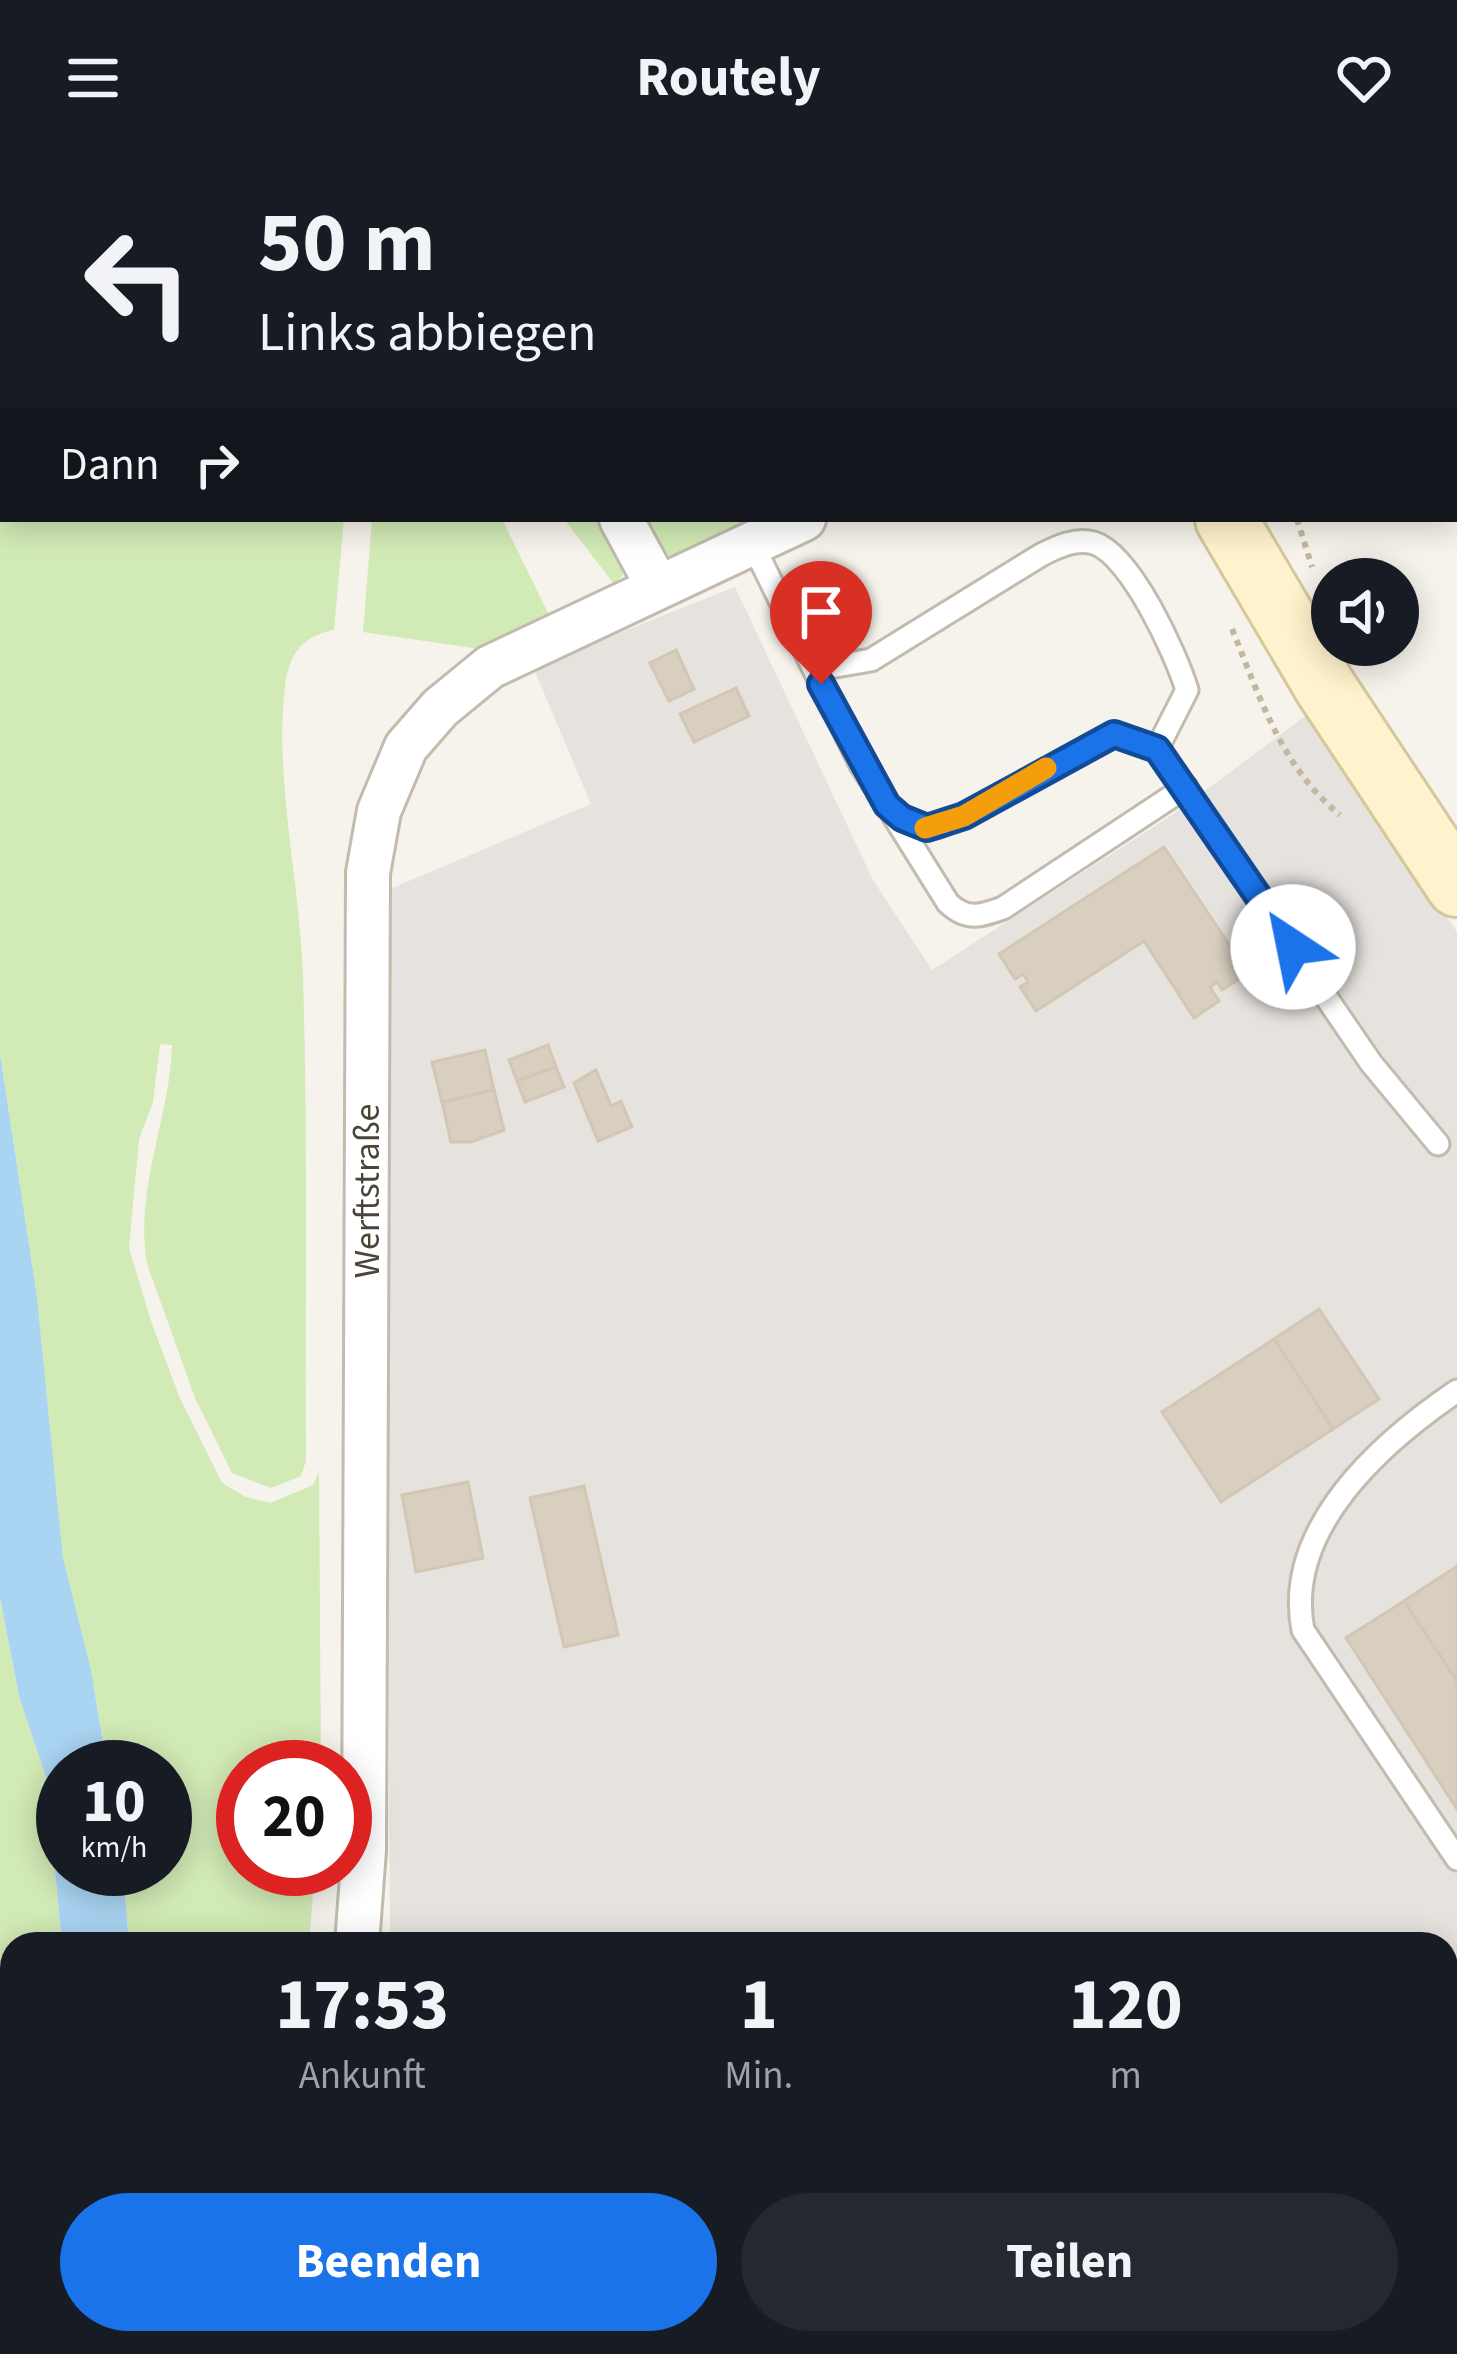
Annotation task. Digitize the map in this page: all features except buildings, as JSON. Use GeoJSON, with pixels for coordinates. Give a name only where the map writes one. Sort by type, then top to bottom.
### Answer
{"type":"FeatureCollection","features":[{"type":"Feature","properties":{"kind":"main road"},"geometry":{"type":"LineString","coordinates":[[1228,522],[1325,687],[1457,886]]}},
{"type":"Feature","properties":{"kind":"street"},"geometry":{"type":"LineString","coordinates":[[622,522],[658,587]]}},
{"type":"Feature","properties":{"kind":"street","name":"Werftstraße"},"geometry":{"type":"LineString","coordinates":[[358,1932],[364,1850],[368,873],[380,811],[406,747],[440,708],[490,667],[798,522]]}},
{"type":"Feature","properties":{"kind":"lane"},"geometry":{"type":"LineString","coordinates":[[752,543],[862,765],[948,903],[959,913],[976,917],[1003,908],[1186,787]]}},
{"type":"Feature","properties":{"kind":"lane"},"geometry":{"type":"LineString","coordinates":[[801,643],[823,662],[836,666],[871,660],[1041,555],[1065,543],[1092,543],[1114,555],[1129,574],[1179,665],[1187,690],[1157,749]]}},
{"type":"Feature","properties":{"kind":"lane"},"geometry":{"type":"LineString","coordinates":[[887,805],[914,825],[937,827],[1114,734],[1157,749],[1371,1063],[1438,1144]]}},
{"type":"Feature","properties":{"kind":"lane"},"geometry":{"type":"LineString","coordinates":[[1457,1391],[1408,1424],[1358,1474],[1317,1538],[1298,1605],[1303,1630],[1457,1859]]}},
{"type":"Feature","properties":{"kind":"path"},"geometry":{"type":"LineString","coordinates":[[1229,622],[1287,756],[1310,791],[1340,815]]}},
{"type":"Feature","properties":{"kind":"shaded area"},"geometry":{"type":"Polygon","coordinates":[[[735,587],[873,880],[932,970],[1178,811],[1312,711],[1457,932],[1457,1932],[390,1932],[385,891],[591,804],[533,667],[735,587]]]}},
{"type":"Feature","properties":{"kind":"green space"},"geometry":{"type":"Polygon","coordinates":[[[0,522],[344,522],[334,630],[305,642],[294,656],[282,722],[305,1037],[306,1461],[301,1476],[271,1488],[232,1473],[195,1398],[147,1264],[145,1208],[172,1045],[160,1044],[153,1102],[139,1139],[129,1248],[179,1396],[222,1483],[246,1497],[270,1503],[313,1485],[319,1472],[321,1740],[216,1740],[216,1896],[313,1896],[310,1932],[128,1932],[125,1896],[192,1896],[192,1740],[103,1740],[63,1558],[37,1297],[0,1054],[0,522]]]}},
{"type":"Feature","properties":{"kind":"green space"},"geometry":{"type":"Polygon","coordinates":[[[372,522],[503,522],[549,615],[480,649],[363,632],[372,522]]]}},
{"type":"Feature","properties":{"kind":"green space"},"geometry":{"type":"Polygon","coordinates":[[[566,522],[612,522],[628,570],[614,584],[566,522]]]}},
{"type":"Feature","properties":{"kind":"green space"},"geometry":{"type":"Polygon","coordinates":[[[639,522],[762,522],[684,555],[661,553],[639,522]]]}},
{"type":"Feature","properties":{"kind":"green space"},"geometry":{"type":"Polygon","coordinates":[[[0,1597],[19,1696],[36,1747],[36,1896],[57,1896],[61,1932],[0,1932],[0,1597]]]}},
{"type":"Feature","properties":{"kind":"water"},"geometry":{"type":"Polygon","coordinates":[[[0,1054],[37,1297],[63,1558],[103,1740],[36,1740],[36,1747],[19,1696],[0,1597],[0,1054]]]}},
{"type":"Feature","properties":{"kind":"water"},"geometry":{"type":"Polygon","coordinates":[[[57,1896],[125,1896],[128,1932],[61,1932],[57,1896]]]}},
{"type":"Feature","properties":{"kind":"slow traffic"},"geometry":{"type":"LineString","coordinates":[[925,828],[964,816],[1046,768]]}},
{"type":"Feature","properties":{"kind":"route"},"geometry":{"type":"LineString","coordinates":[[821,684],[887,805],[914,825],[927,828],[964,816],[1114,734],[1157,749],[1293,947]]}}]}
